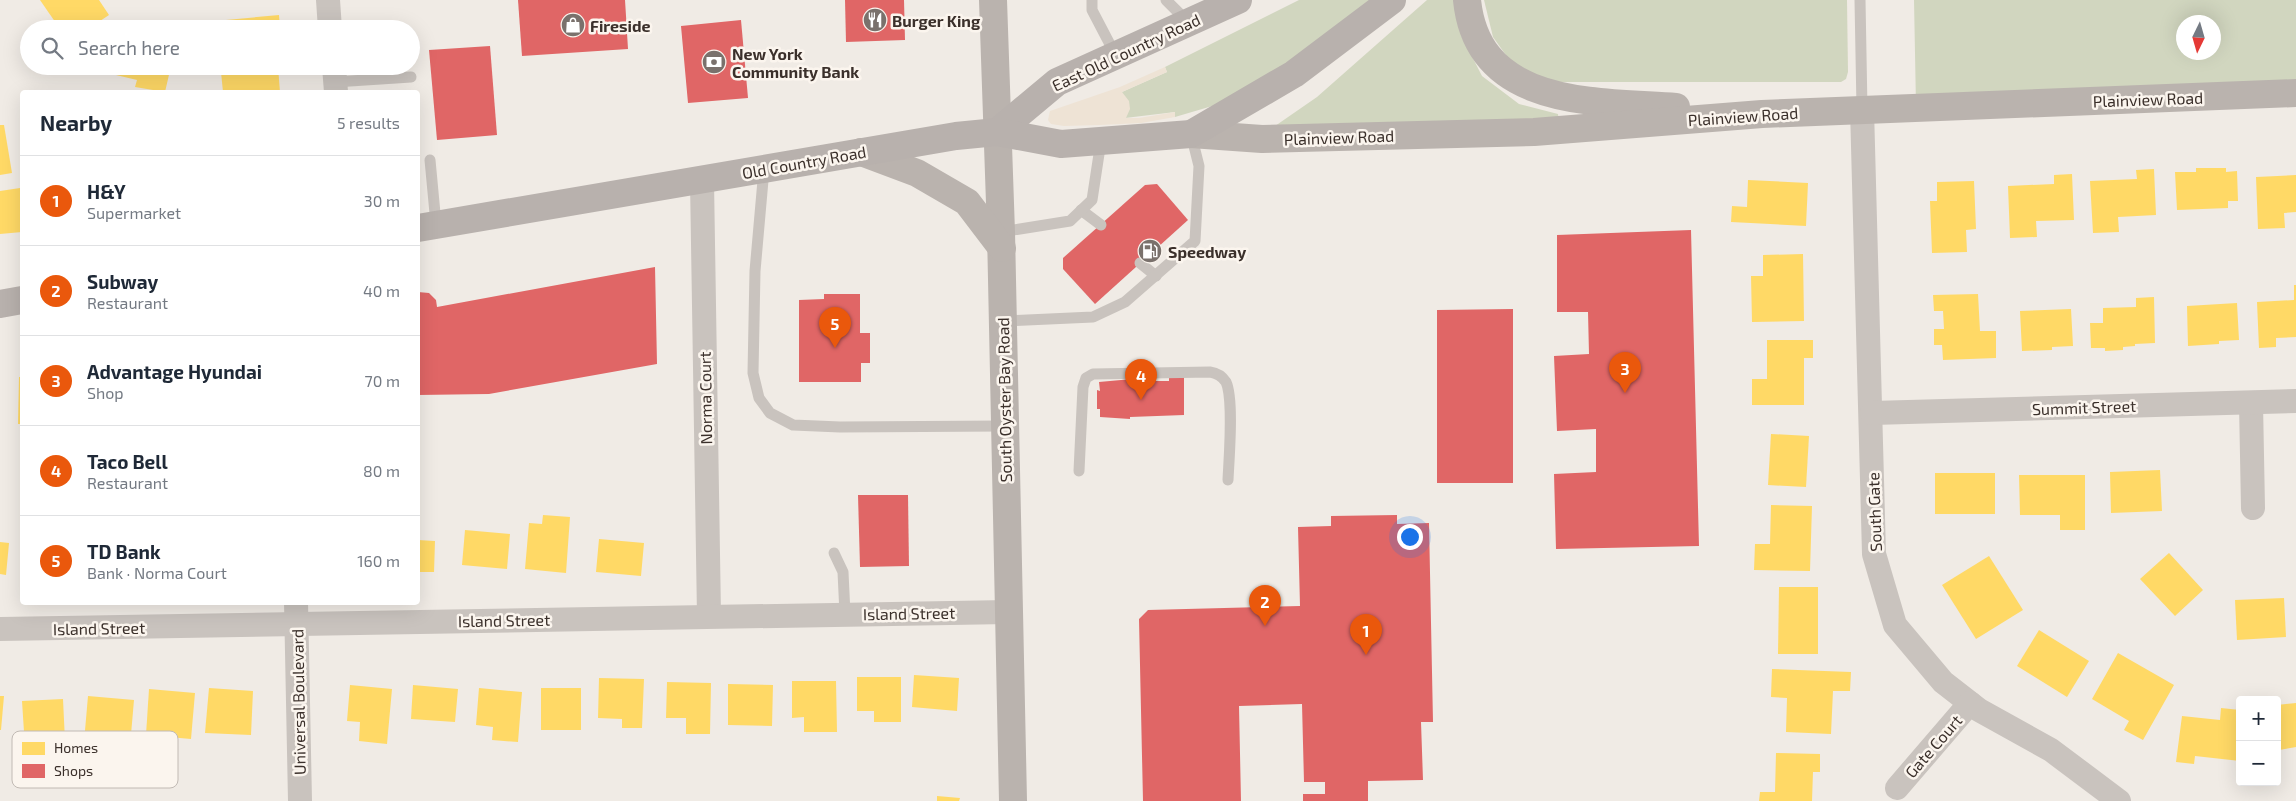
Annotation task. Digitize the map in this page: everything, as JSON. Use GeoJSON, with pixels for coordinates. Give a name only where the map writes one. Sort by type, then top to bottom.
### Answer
{"type":"FeatureCollection","features":[{"type":"Feature","properties":{"kind":"main road","name":"South Oyster Bay Road"},"geometry":{"type":"LineString","coordinates":[[993,0],[1001,240],[1013,801]]}},
{"type":"Feature","properties":{"kind":"main road","name":"East Old Country Road"},"geometry":{"type":"LineString","coordinates":[[997,132],[1057,82],[1115,54],[1190,23],[1238,0]]}},
{"type":"Feature","properties":{"kind":"main road"},"geometry":{"type":"LineString","coordinates":[[1191,134],[1294,74],[1392,0]]}},
{"type":"Feature","properties":{"kind":"main road"},"geometry":{"type":"LineString","coordinates":[[1467,0],[1475,31],[1495,65],[1508,76],[1532,89],[1579,100],[1762,114]]}},
{"type":"Feature","properties":{"kind":"main road","name":"Plainview Road"},"geometry":{"type":"LineString","coordinates":[[1191,134],[1262,139],[1534,132],[1762,114],[1862,109],[2296,94]]}},
{"type":"Feature","properties":{"kind":"main road","name":"Old Country Road"},"geometry":{"type":"LineString","coordinates":[[427,226],[702,181],[926,140],[997,132],[1061,144],[1191,134]]}},
{"type":"Feature","properties":{"kind":"main road"},"geometry":{"type":"LineString","coordinates":[[861,152],[917,173],[967,202],[1001,240]]}},
{"type":"Feature","properties":{"kind":"main road"},"geometry":{"type":"LineString","coordinates":[[0,304],[20,300]]}},
{"type":"Feature","properties":{"kind":"street"},"geometry":{"type":"LineString","coordinates":[[328,0],[329,20]]}},
{"type":"Feature","properties":{"kind":"street","name":"South Gate"},"geometry":{"type":"LineString","coordinates":[[1862,109],[1872,413],[1874,554],[1896,625],[1943,682],[1970,703],[2051,750],[2118,801]]}},
{"type":"Feature","properties":{"kind":"street","name":"Norma Court"},"geometry":{"type":"LineString","coordinates":[[702,181],[709,616]]}},
{"type":"Feature","properties":{"kind":"street","name":"Summit Street"},"geometry":{"type":"LineString","coordinates":[[1872,413],[2296,401]]}},
{"type":"Feature","properties":{"kind":"street"},"geometry":{"type":"LineString","coordinates":[[2251,403],[2253,508]]}},
{"type":"Feature","properties":{"kind":"street","name":"Island Street"},"geometry":{"type":"LineString","coordinates":[[0,629],[296,614],[709,616],[1008,612]]}},
{"type":"Feature","properties":{"kind":"street","name":"Universal Boulevard"},"geometry":{"type":"LineString","coordinates":[[296,614],[300,801]]}},
{"type":"Feature","properties":{"kind":"street","name":"Gate Court"},"geometry":{"type":"LineString","coordinates":[[1897,788],[1970,703]]}},
{"type":"Feature","properties":{"kind":"lane"},"geometry":{"type":"LineString","coordinates":[[1092,0],[1092,10],[1115,54]]}},
{"type":"Feature","properties":{"kind":"lane"},"geometry":{"type":"LineString","coordinates":[[1166,0],[1190,23]]}},
{"type":"Feature","properties":{"kind":"lane"},"geometry":{"type":"LineString","coordinates":[[1860,0],[1862,109]]}},
{"type":"Feature","properties":{"kind":"lane"},"geometry":{"type":"LineString","coordinates":[[335,80],[412,77]]}},
{"type":"Feature","properties":{"kind":"lane"},"geometry":{"type":"LineString","coordinates":[[1003,321],[1093,316],[1126,302],[1195,241],[1199,166],[1191,134]]}},
{"type":"Feature","properties":{"kind":"lane"},"geometry":{"type":"LineString","coordinates":[[1001,240],[1070,221],[1092,200],[1101,141]]}},
{"type":"Feature","properties":{"kind":"lane"},"geometry":{"type":"LineString","coordinates":[[427,226],[430,160]]}},
{"type":"Feature","properties":{"kind":"lane"},"geometry":{"type":"LineString","coordinates":[[764,169],[756,259],[753,373],[759,398],[770,413],[793,425],[1004,426]]}},
{"type":"Feature","properties":{"kind":"lane"},"geometry":{"type":"LineString","coordinates":[[1081,210],[1101,225]]}},
{"type":"Feature","properties":{"kind":"lane"},"geometry":{"type":"LineString","coordinates":[[1140,264],[1156,276]]}},
{"type":"Feature","properties":{"kind":"lane"},"geometry":{"type":"LineString","coordinates":[[1078,471],[1082,387],[1086,378],[1093,374],[1210,372],[1217,373],[1226,382],[1229,396],[1228,480]]}},
{"type":"Feature","properties":{"kind":"lane"},"geometry":{"type":"LineString","coordinates":[[834,553],[843,572],[844,614]]}},
{"type":"Feature","properties":{"kind":"green space"},"geometry":{"type":"Polygon","coordinates":[[[1299,0],[1375,0],[1314,52],[1219,104],[1175,117],[1175,112],[1125,118],[1122,92],[1167,72],[1165,67],[1299,0]]]}},
{"type":"Feature","properties":{"kind":"green space"},"geometry":{"type":"Polygon","coordinates":[[[1427,0],[1456,0],[1461,35],[1482,76],[1519,104],[1558,114],[1559,122],[1268,131],[1317,97],[1427,0]]]}},
{"type":"Feature","properties":{"kind":"green space"},"geometry":{"type":"Polygon","coordinates":[[[1484,0],[1847,0],[1848,72],[1846,79],[1841,82],[1542,82],[1513,65],[1493,37],[1484,0]]]}},
{"type":"Feature","properties":{"kind":"green space"},"geometry":{"type":"Polygon","coordinates":[[[1914,0],[2296,0],[2296,93],[1916,106],[1914,0]]]}},
{"type":"Feature","properties":{"kind":"shaded area"},"geometry":{"type":"Polygon","coordinates":[[[1165,67],[1167,72],[1122,92],[1129,101],[1130,109],[1126,118],[1139,118],[1175,112],[1175,117],[1141,123],[1064,126],[1051,124],[1048,120],[1050,111],[1120,87],[1165,67]]]}},
{"type":"Feature","properties":{"kind":"building: Homes"},"geometry":{"type":"Polygon","coordinates":[[[40,0],[99,0],[109,15],[102,20],[54,20],[40,0]]]}},
{"type":"Feature","properties":{"kind":"building: Homes"},"geometry":{"type":"Polygon","coordinates":[[[279,15],[279,20],[226,20],[279,15]]]}},
{"type":"Feature","properties":{"kind":"building: Homes"},"geometry":{"type":"Polygon","coordinates":[[[116,75],[169,75],[165,90],[135,87],[137,80],[116,75]]]}},
{"type":"Feature","properties":{"kind":"building: Homes"},"geometry":{"type":"Polygon","coordinates":[[[221,75],[279,75],[280,90],[223,90],[221,75]]]}},
{"type":"Feature","properties":{"kind":"building: Homes"},"geometry":{"type":"Polygon","coordinates":[[[0,125],[4,125],[12,173],[0,175],[0,125]]]}},
{"type":"Feature","properties":{"kind":"building: Homes"},"geometry":{"type":"Polygon","coordinates":[[[2196,168],[2226,168],[2226,172],[2237,171],[2238,201],[2228,201],[2228,208],[2177,210],[2175,172],[2196,172],[2196,168]]]}},
{"type":"Feature","properties":{"kind":"building: Homes"},"geometry":{"type":"Polygon","coordinates":[[[2154,169],[2156,215],[2118,217],[2119,232],[2093,233],[2090,181],[2137,179],[2136,170],[2154,169]]]}},
{"type":"Feature","properties":{"kind":"building: Homes"},"geometry":{"type":"Polygon","coordinates":[[[2072,174],[2074,220],[2036,221],[2037,237],[2010,238],[2008,186],[2054,184],[2054,175],[2072,174]]]}},
{"type":"Feature","properties":{"kind":"building: Homes"},"geometry":{"type":"Polygon","coordinates":[[[2296,175],[2296,212],[2284,213],[2285,228],[2258,229],[2256,177],[2296,175]]]}},
{"type":"Feature","properties":{"kind":"building: Homes"},"geometry":{"type":"Polygon","coordinates":[[[1748,180],[1808,183],[1806,226],[1731,222],[1732,206],[1747,207],[1748,180]]]}},
{"type":"Feature","properties":{"kind":"building: Homes"},"geometry":{"type":"Polygon","coordinates":[[[1974,181],[1976,229],[1966,230],[1967,252],[1932,253],[1930,201],[1937,201],[1937,182],[1974,181]]]}},
{"type":"Feature","properties":{"kind":"building: Homes"},"geometry":{"type":"Polygon","coordinates":[[[20,188],[20,232],[0,234],[0,191],[20,188]]]}},
{"type":"Feature","properties":{"kind":"building: Homes"},"geometry":{"type":"Polygon","coordinates":[[[1803,254],[1804,321],[1752,322],[1751,276],[1763,276],[1763,255],[1803,254]]]}},
{"type":"Feature","properties":{"kind":"building: Homes"},"geometry":{"type":"Polygon","coordinates":[[[2294,285],[2296,285],[2296,337],[2276,338],[2276,347],[2259,348],[2257,302],[2294,300],[2294,285]]]}},
{"type":"Feature","properties":{"kind":"building: Homes"},"geometry":{"type":"Polygon","coordinates":[[[1978,294],[1980,331],[1996,331],[1996,358],[1943,360],[1942,345],[1934,345],[1934,329],[1944,329],[1943,311],[1934,311],[1933,295],[1978,294]]]}},
{"type":"Feature","properties":{"kind":"building: Homes"},"geometry":{"type":"Polygon","coordinates":[[[2154,297],[2155,343],[2135,344],[2135,346],[2123,347],[2123,350],[2105,351],[2105,348],[2091,348],[2090,323],[2103,323],[2103,308],[2136,307],[2136,298],[2154,297]]]}},
{"type":"Feature","properties":{"kind":"building: Homes"},"geometry":{"type":"Polygon","coordinates":[[[2237,303],[2239,340],[2219,341],[2219,344],[2188,346],[2187,306],[2237,303]]]}},
{"type":"Feature","properties":{"kind":"building: Homes"},"geometry":{"type":"Polygon","coordinates":[[[2071,309],[2073,346],[2052,347],[2052,350],[2022,351],[2020,311],[2071,309]]]}},
{"type":"Feature","properties":{"kind":"building: Homes"},"geometry":{"type":"Polygon","coordinates":[[[1767,340],[1813,340],[1813,358],[1804,358],[1804,405],[1752,405],[1752,379],[1767,379],[1767,340]]]}},
{"type":"Feature","properties":{"kind":"building: Homes"},"geometry":{"type":"Polygon","coordinates":[[[19,377],[20,377],[20,424],[18,424],[19,377]]]}},
{"type":"Feature","properties":{"kind":"building: Homes"},"geometry":{"type":"Polygon","coordinates":[[[1771,434],[1809,436],[1806,487],[1768,485],[1771,434]]]}},
{"type":"Feature","properties":{"kind":"building: Homes"},"geometry":{"type":"Polygon","coordinates":[[[2160,470],[2162,511],[2111,513],[2110,472],[2160,470]]]}},
{"type":"Feature","properties":{"kind":"building: Homes"},"geometry":{"type":"Polygon","coordinates":[[[1935,473],[1995,473],[1995,514],[1935,514],[1935,473]]]}},
{"type":"Feature","properties":{"kind":"building: Homes"},"geometry":{"type":"Polygon","coordinates":[[[2019,475],[2085,475],[2085,530],[2060,530],[2060,515],[2020,515],[2019,475]]]}},
{"type":"Feature","properties":{"kind":"building: Homes"},"geometry":{"type":"Polygon","coordinates":[[[1771,505],[1812,506],[1810,571],[1754,570],[1755,544],[1770,544],[1771,505]]]}},
{"type":"Feature","properties":{"kind":"building: Homes"},"geometry":{"type":"Polygon","coordinates":[[[543,515],[570,517],[566,573],[525,569],[529,523],[542,524],[543,515]]]}},
{"type":"Feature","properties":{"kind":"building: Homes"},"geometry":{"type":"Polygon","coordinates":[[[465,530],[510,534],[507,569],[462,565],[465,530]]]}},
{"type":"Feature","properties":{"kind":"building: Homes"},"geometry":{"type":"Polygon","coordinates":[[[599,539],[644,543],[641,576],[596,572],[599,539]]]}},
{"type":"Feature","properties":{"kind":"building: Homes"},"geometry":{"type":"Polygon","coordinates":[[[420,540],[435,541],[434,572],[420,572],[420,540]]]}},
{"type":"Feature","properties":{"kind":"building: Homes"},"geometry":{"type":"Polygon","coordinates":[[[0,542],[9,543],[6,575],[0,574],[0,542]]]}},
{"type":"Feature","properties":{"kind":"building: Homes"},"geometry":{"type":"Polygon","coordinates":[[[2169,553],[2203,590],[2175,616],[2140,579],[2169,553]]]}},
{"type":"Feature","properties":{"kind":"building: Homes"},"geometry":{"type":"Polygon","coordinates":[[[1989,556],[2023,610],[1976,639],[1942,585],[1989,556]]]}},
{"type":"Feature","properties":{"kind":"building: Homes"},"geometry":{"type":"Polygon","coordinates":[[[1779,587],[1818,587],[1818,654],[1778,654],[1779,587]]]}},
{"type":"Feature","properties":{"kind":"building: Homes"},"geometry":{"type":"Polygon","coordinates":[[[2284,598],[2286,637],[2237,640],[2235,600],[2284,598]]]}},
{"type":"Feature","properties":{"kind":"building: Homes"},"geometry":{"type":"Polygon","coordinates":[[[2039,630],[2089,661],[2067,697],[2017,666],[2039,630]]]}},
{"type":"Feature","properties":{"kind":"building: Homes"},"geometry":{"type":"Polygon","coordinates":[[[2118,653],[2174,685],[2143,740],[2124,730],[2129,721],[2092,699],[2118,653]]]}},
{"type":"Feature","properties":{"kind":"building: Homes"},"geometry":{"type":"Polygon","coordinates":[[[1772,669],[1851,672],[1850,691],[1833,691],[1831,734],[1786,732],[1787,698],[1771,697],[1772,669]]]}},
{"type":"Feature","properties":{"kind":"building: Homes"},"geometry":{"type":"Polygon","coordinates":[[[914,675],[959,678],[957,711],[912,707],[914,675]]]}},
{"type":"Feature","properties":{"kind":"building: Homes"},"geometry":{"type":"Polygon","coordinates":[[[857,677],[901,677],[901,722],[874,722],[874,711],[857,711],[857,677]]]}},
{"type":"Feature","properties":{"kind":"building: Homes"},"geometry":{"type":"Polygon","coordinates":[[[599,678],[644,679],[642,728],[622,728],[622,719],[598,718],[599,678]]]}},
{"type":"Feature","properties":{"kind":"building: Homes"},"geometry":{"type":"Polygon","coordinates":[[[792,681],[836,681],[837,732],[804,732],[804,717],[792,718],[792,681]]]}},
{"type":"Feature","properties":{"kind":"building: Homes"},"geometry":{"type":"Polygon","coordinates":[[[667,682],[711,683],[710,734],[686,734],[686,718],[666,718],[667,682]]]}},
{"type":"Feature","properties":{"kind":"building: Homes"},"geometry":{"type":"Polygon","coordinates":[[[728,684],[773,685],[772,726],[728,725],[728,684]]]}},
{"type":"Feature","properties":{"kind":"building: Homes"},"geometry":{"type":"Polygon","coordinates":[[[350,685],[392,689],[387,744],[359,741],[360,722],[347,721],[350,685]]]}},
{"type":"Feature","properties":{"kind":"building: Homes"},"geometry":{"type":"Polygon","coordinates":[[[413,685],[458,689],[455,722],[411,719],[413,685]]]}},
{"type":"Feature","properties":{"kind":"building: Homes"},"geometry":{"type":"Polygon","coordinates":[[[209,688],[253,691],[251,735],[205,733],[209,688]]]}},
{"type":"Feature","properties":{"kind":"building: Homes"},"geometry":{"type":"Polygon","coordinates":[[[479,688],[522,692],[518,742],[492,740],[493,727],[476,725],[479,688]]]}},
{"type":"Feature","properties":{"kind":"building: Homes"},"geometry":{"type":"Polygon","coordinates":[[[541,688],[581,688],[581,730],[541,730],[541,688]]]}},
{"type":"Feature","properties":{"kind":"building: Homes"},"geometry":{"type":"Polygon","coordinates":[[[149,689],[195,693],[191,739],[178,738],[178,731],[146,731],[149,689]]]}},
{"type":"Feature","properties":{"kind":"building: Homes"},"geometry":{"type":"Polygon","coordinates":[[[0,696],[4,696],[1,730],[0,730],[0,696]]]}},
{"type":"Feature","properties":{"kind":"building: Homes"},"geometry":{"type":"Polygon","coordinates":[[[88,696],[134,700],[131,731],[85,731],[88,696]]]}},
{"type":"Feature","properties":{"kind":"building: Homes"},"geometry":{"type":"Polygon","coordinates":[[[63,699],[65,731],[24,731],[22,701],[63,699]]]}},
{"type":"Feature","properties":{"kind":"building: Homes"},"geometry":{"type":"Polygon","coordinates":[[[2296,703],[2296,747],[2281,750],[2281,741],[2281,705],[2296,703]]]}},
{"type":"Feature","properties":{"kind":"building: Homes"},"geometry":{"type":"Polygon","coordinates":[[[2221,708],[2236,710],[2236,761],[2195,756],[2194,764],[2176,762],[2182,716],[2220,720],[2221,708]]]}},
{"type":"Feature","properties":{"kind":"building: Homes"},"geometry":{"type":"Polygon","coordinates":[[[1776,753],[1820,754],[1820,772],[1813,772],[1812,801],[1759,801],[1760,792],[1775,792],[1776,753]]]}},
{"type":"Feature","properties":{"kind":"building: Homes"},"geometry":{"type":"Polygon","coordinates":[[[937,796],[960,798],[959,801],[937,801],[937,796]]]}},
{"type":"Feature","properties":{"kind":"building: Shops","name":"Fireside"},"geometry":{"type":"Polygon","coordinates":[[[518,0],[625,0],[628,49],[522,56],[518,0]]]}},
{"type":"Feature","properties":{"kind":"building: Shops","name":"Burger King"},"geometry":{"type":"Polygon","coordinates":[[[845,0],[904,0],[905,40],[846,42],[845,0]]]}},
{"type":"Feature","properties":{"kind":"building: Shops","name":"New York Community Bank"},"geometry":{"type":"Polygon","coordinates":[[[741,20],[748,98],[688,103],[681,26],[741,20]]]}},
{"type":"Feature","properties":{"kind":"building: Shops"},"geometry":{"type":"Polygon","coordinates":[[[490,46],[497,135],[437,140],[429,50],[490,46]]]}},
{"type":"Feature","properties":{"kind":"building: Shops"},"geometry":{"type":"Polygon","coordinates":[[[1157,184],[1188,220],[1095,304],[1063,269],[1063,258],[1145,185],[1157,184]]]}},
{"type":"Feature","properties":{"kind":"building: Shops"},"geometry":{"type":"Polygon","coordinates":[[[1691,230],[1699,546],[1556,549],[1554,474],[1596,472],[1596,429],[1557,431],[1554,356],[1589,354],[1588,312],[1557,312],[1557,235],[1691,230]]]}},
{"type":"Feature","properties":{"kind":"building: Shops"},"geometry":{"type":"Polygon","coordinates":[[[655,267],[657,364],[489,394],[420,395],[420,292],[429,293],[436,300],[437,307],[655,267]]]}},
{"type":"Feature","properties":{"kind":"building: Shops"},"geometry":{"type":"Polygon","coordinates":[[[824,294],[860,294],[860,333],[870,333],[870,363],[861,363],[861,382],[799,382],[799,300],[824,299],[824,294]]]}},
{"type":"Feature","properties":{"kind":"building: Shops"},"geometry":{"type":"Polygon","coordinates":[[[1513,309],[1513,483],[1437,483],[1437,310],[1513,309]]]}},
{"type":"Feature","properties":{"kind":"building: Shops"},"geometry":{"type":"Polygon","coordinates":[[[1184,377],[1184,415],[1130,417],[1130,419],[1100,417],[1100,409],[1097,409],[1097,390],[1100,391],[1099,382],[1143,378],[1143,381],[1169,381],[1169,378],[1184,377]]]}},
{"type":"Feature","properties":{"kind":"building: Shops"},"geometry":{"type":"Polygon","coordinates":[[[858,495],[908,495],[909,566],[860,567],[858,495]]]}},
{"type":"Feature","properties":{"kind":"building: Shops"},"geometry":{"type":"Polygon","coordinates":[[[1397,515],[1397,524],[1429,523],[1433,722],[1421,722],[1423,780],[1368,781],[1368,801],[1303,801],[1303,794],[1325,794],[1325,782],[1304,782],[1302,704],[1239,706],[1241,801],[1143,801],[1139,619],[1148,610],[1300,606],[1298,527],[1331,526],[1331,516],[1397,515]]]}},
{"type":"Feature","properties":{"kind":"place","name":"Burger King"},"geometry":{"type":"Point","coordinates":[875,20]}},
{"type":"Feature","properties":{"kind":"place","name":"Fireside"},"geometry":{"type":"Point","coordinates":[573,25]}},
{"type":"Feature","properties":{"kind":"place","name":"New York Community Bank"},"geometry":{"type":"Point","coordinates":[714,62]}},
{"type":"Feature","properties":{"kind":"place","name":"Speedway"},"geometry":{"type":"Point","coordinates":[1150,251]}},
{"type":"Feature","properties":{"kind":"place","name":"TD Bank"},"geometry":{"type":"Point","coordinates":[835,348]}},
{"type":"Feature","properties":{"kind":"place","name":"Advantage Hyundai"},"geometry":{"type":"Point","coordinates":[1625,393]}},
{"type":"Feature","properties":{"kind":"place","name":"Taco Bell"},"geometry":{"type":"Point","coordinates":[1141,400]}},
{"type":"Feature","properties":{"kind":"place","name":"Subway"},"geometry":{"type":"Point","coordinates":[1265,626]}},
{"type":"Feature","properties":{"kind":"place","name":"H&Y"},"geometry":{"type":"Point","coordinates":[1366,655]}}]}
